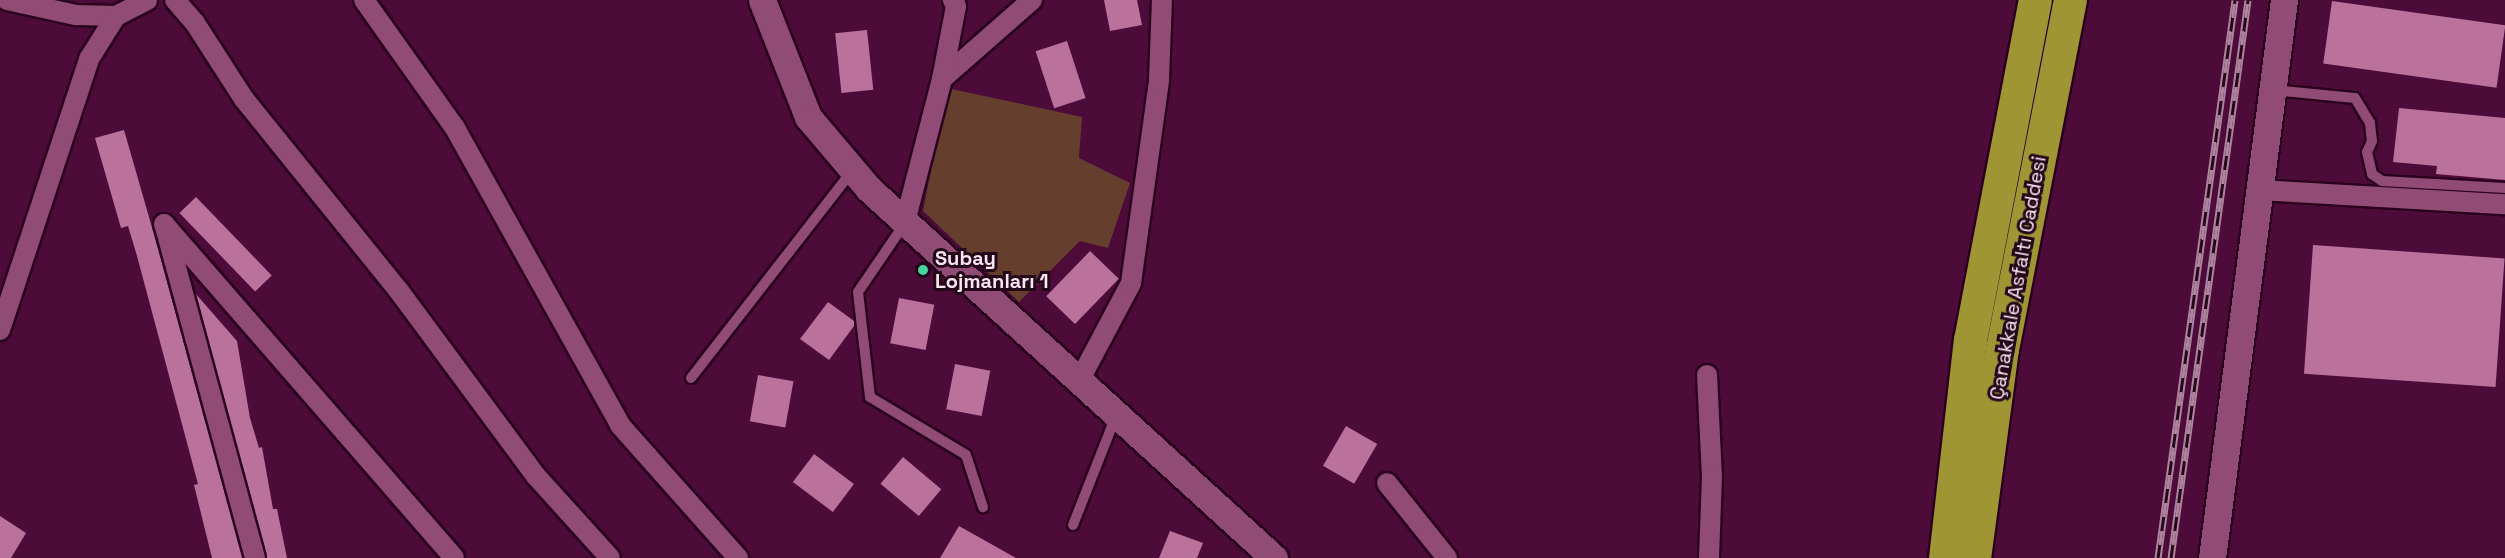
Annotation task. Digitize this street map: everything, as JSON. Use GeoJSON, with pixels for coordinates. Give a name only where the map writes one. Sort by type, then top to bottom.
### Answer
{"type":"FeatureCollection","features":[{"type":"Feature","properties":{"kind":"highway","name":"Çanakkale Asfaltı Caddesi"},"geometry":{"type":"LineString","coordinates":[[1945,558],[1970,340],[2035,0]]}},
{"type":"Feature","properties":{"kind":"highway","name":"Çanakkale Asfaltı Caddesi"},"geometry":{"type":"LineString","coordinates":[[1974,558],[2002,349],[2070,0]]}},
{"type":"Feature","properties":{"kind":"street"},"geometry":{"type":"LineString","coordinates":[[7,0],[76,15],[116,16],[147,0]]}},
{"type":"Feature","properties":{"kind":"street"},"geometry":{"type":"LineString","coordinates":[[175,0],[195,23],[244,99],[399,291],[536,476],[610,558]]}},
{"type":"Feature","properties":{"kind":"street"},"geometry":{"type":"LineString","coordinates":[[364,0],[455,128],[620,425],[738,558]]}},
{"type":"Feature","properties":{"kind":"street"},"geometry":{"type":"LineString","coordinates":[[762,0],[808,117],[853,170],[905,222],[1274,558]]}},
{"type":"Feature","properties":{"kind":"street"},"geometry":{"type":"LineString","coordinates":[[905,222],[942,79],[956,6],[953,0]]}},
{"type":"Feature","properties":{"kind":"street"},"geometry":{"type":"LineString","coordinates":[[942,79],[1032,0]]}},
{"type":"Feature","properties":{"kind":"street"},"geometry":{"type":"LineString","coordinates":[[1079,381],[1131,283],[1159,80],[1162,0]]}},
{"type":"Feature","properties":{"kind":"street"},"geometry":{"type":"LineString","coordinates":[[2212,558],[2284,0]]}},
{"type":"Feature","properties":{"kind":"street"},"geometry":{"type":"LineString","coordinates":[[0,330],[88,59],[116,16]]}},
{"type":"Feature","properties":{"kind":"street"},"geometry":{"type":"LineString","coordinates":[[2259,190],[2505,204]]}},
{"type":"Feature","properties":{"kind":"street"},"geometry":{"type":"LineString","coordinates":[[255,558],[164,224],[454,558]]}},
{"type":"Feature","properties":{"kind":"street"},"geometry":{"type":"LineString","coordinates":[[1707,375],[1712,476],[1709,558]]}},
{"type":"Feature","properties":{"kind":"street"},"geometry":{"type":"LineString","coordinates":[[1387,483],[1447,558]]}},
{"type":"Feature","properties":{"kind":"lane"},"geometry":{"type":"LineString","coordinates":[[2272,89],[2355,98],[2370,123],[2372,141],[2367,152],[2372,174],[2382,181],[2505,188]]}},
{"type":"Feature","properties":{"kind":"lane"},"geometry":{"type":"LineString","coordinates":[[691,378],[853,170]]}},
{"type":"Feature","properties":{"kind":"lane"},"geometry":{"type":"LineString","coordinates":[[905,222],[858,292],[870,397],[966,455],[983,507]]}},
{"type":"Feature","properties":{"kind":"lane"},"geometry":{"type":"LineString","coordinates":[[1072,525],[1117,415]]}},
{"type":"Feature","properties":{"kind":"shaded area"},"geometry":{"type":"Polygon","coordinates":[[[947,88],[1082,117],[1079,158],[1130,183],[1108,248],[1080,241],[1019,302],[923,211],[947,88]]]}},
{"type":"Feature","properties":{"kind":"building"},"geometry":{"type":"Polygon","coordinates":[[[1104,0],[1137,0],[1142,25],[1110,31],[1104,0]]]}},
{"type":"Feature","properties":{"kind":"building"},"geometry":{"type":"Polygon","coordinates":[[[2332,1],[2505,25],[2497,88],[2323,63],[2332,1]]]}},
{"type":"Feature","properties":{"kind":"building"},"geometry":{"type":"Polygon","coordinates":[[[867,30],[873,90],[841,93],[835,33],[867,30]]]}},
{"type":"Feature","properties":{"kind":"building"},"geometry":{"type":"Polygon","coordinates":[[[1067,41],[1086,98],[1054,108],[1036,51],[1067,41]]]}},
{"type":"Feature","properties":{"kind":"building"},"geometry":{"type":"Polygon","coordinates":[[[2399,108],[2505,118],[2505,180],[2436,174],[2437,166],[2393,162],[2399,108]]]}},
{"type":"Feature","properties":{"kind":"building"},"geometry":{"type":"Polygon","coordinates":[[[124,130],[243,558],[212,558],[194,485],[198,484],[137,256],[128,226],[121,228],[95,138],[124,130]]]}},
{"type":"Feature","properties":{"kind":"building"},"geometry":{"type":"Polygon","coordinates":[[[196,197],[272,275],[255,291],[179,213],[196,197]]]}},
{"type":"Feature","properties":{"kind":"building"},"geometry":{"type":"Polygon","coordinates":[[[2313,245],[2505,258],[2496,387],[2304,374],[2313,245]]]}},
{"type":"Feature","properties":{"kind":"building"},"geometry":{"type":"Polygon","coordinates":[[[1090,251],[1119,279],[1075,324],[1046,296],[1090,251]]]}},
{"type":"Feature","properties":{"kind":"building"},"geometry":{"type":"Polygon","coordinates":[[[195,293],[237,341],[250,418],[259,448],[262,447],[273,509],[277,509],[287,558],[267,558],[195,293]]]}},
{"type":"Feature","properties":{"kind":"building"},"geometry":{"type":"Polygon","coordinates":[[[899,298],[934,305],[926,350],[890,343],[899,298]]]}},
{"type":"Feature","properties":{"kind":"building"},"geometry":{"type":"Polygon","coordinates":[[[828,302],[854,321],[854,326],[829,360],[800,339],[828,302]]]}},
{"type":"Feature","properties":{"kind":"building"},"geometry":{"type":"Polygon","coordinates":[[[955,364],[990,371],[982,416],[946,409],[955,364]]]}},
{"type":"Feature","properties":{"kind":"building"},"geometry":{"type":"Polygon","coordinates":[[[758,375],[793,381],[785,428],[750,421],[758,375]]]}},
{"type":"Feature","properties":{"kind":"building"},"geometry":{"type":"Polygon","coordinates":[[[1346,426],[1377,444],[1354,484],[1323,466],[1346,426]]]}},
{"type":"Feature","properties":{"kind":"building"},"geometry":{"type":"Polygon","coordinates":[[[814,454],[854,484],[833,512],[793,482],[814,454]]]}},
{"type":"Feature","properties":{"kind":"building"},"geometry":{"type":"Polygon","coordinates":[[[903,457],[941,489],[919,516],[881,484],[903,457]]]}},
{"type":"Feature","properties":{"kind":"building"},"geometry":{"type":"Polygon","coordinates":[[[0,516],[26,533],[11,558],[0,558],[0,516]]]}},
{"type":"Feature","properties":{"kind":"building"},"geometry":{"type":"Polygon","coordinates":[[[959,526],[1016,558],[940,558],[959,526]]]}},
{"type":"Feature","properties":{"kind":"building"},"geometry":{"type":"Polygon","coordinates":[[[1170,531],[1203,543],[1197,558],[1159,558],[1170,531]]]}},
{"type":"Feature","properties":{"kind":"railway"},"geometry":{"type":"LineString","coordinates":[[2158,558],[2235,0]]}},
{"type":"Feature","properties":{"kind":"railway"},"geometry":{"type":"LineString","coordinates":[[2171,558],[2248,0]]}},
{"type":"Feature","properties":{"kind":"place","name":"Subay Lojmanları 1"},"geometry":{"type":"Point","coordinates":[923,270]}}]}
